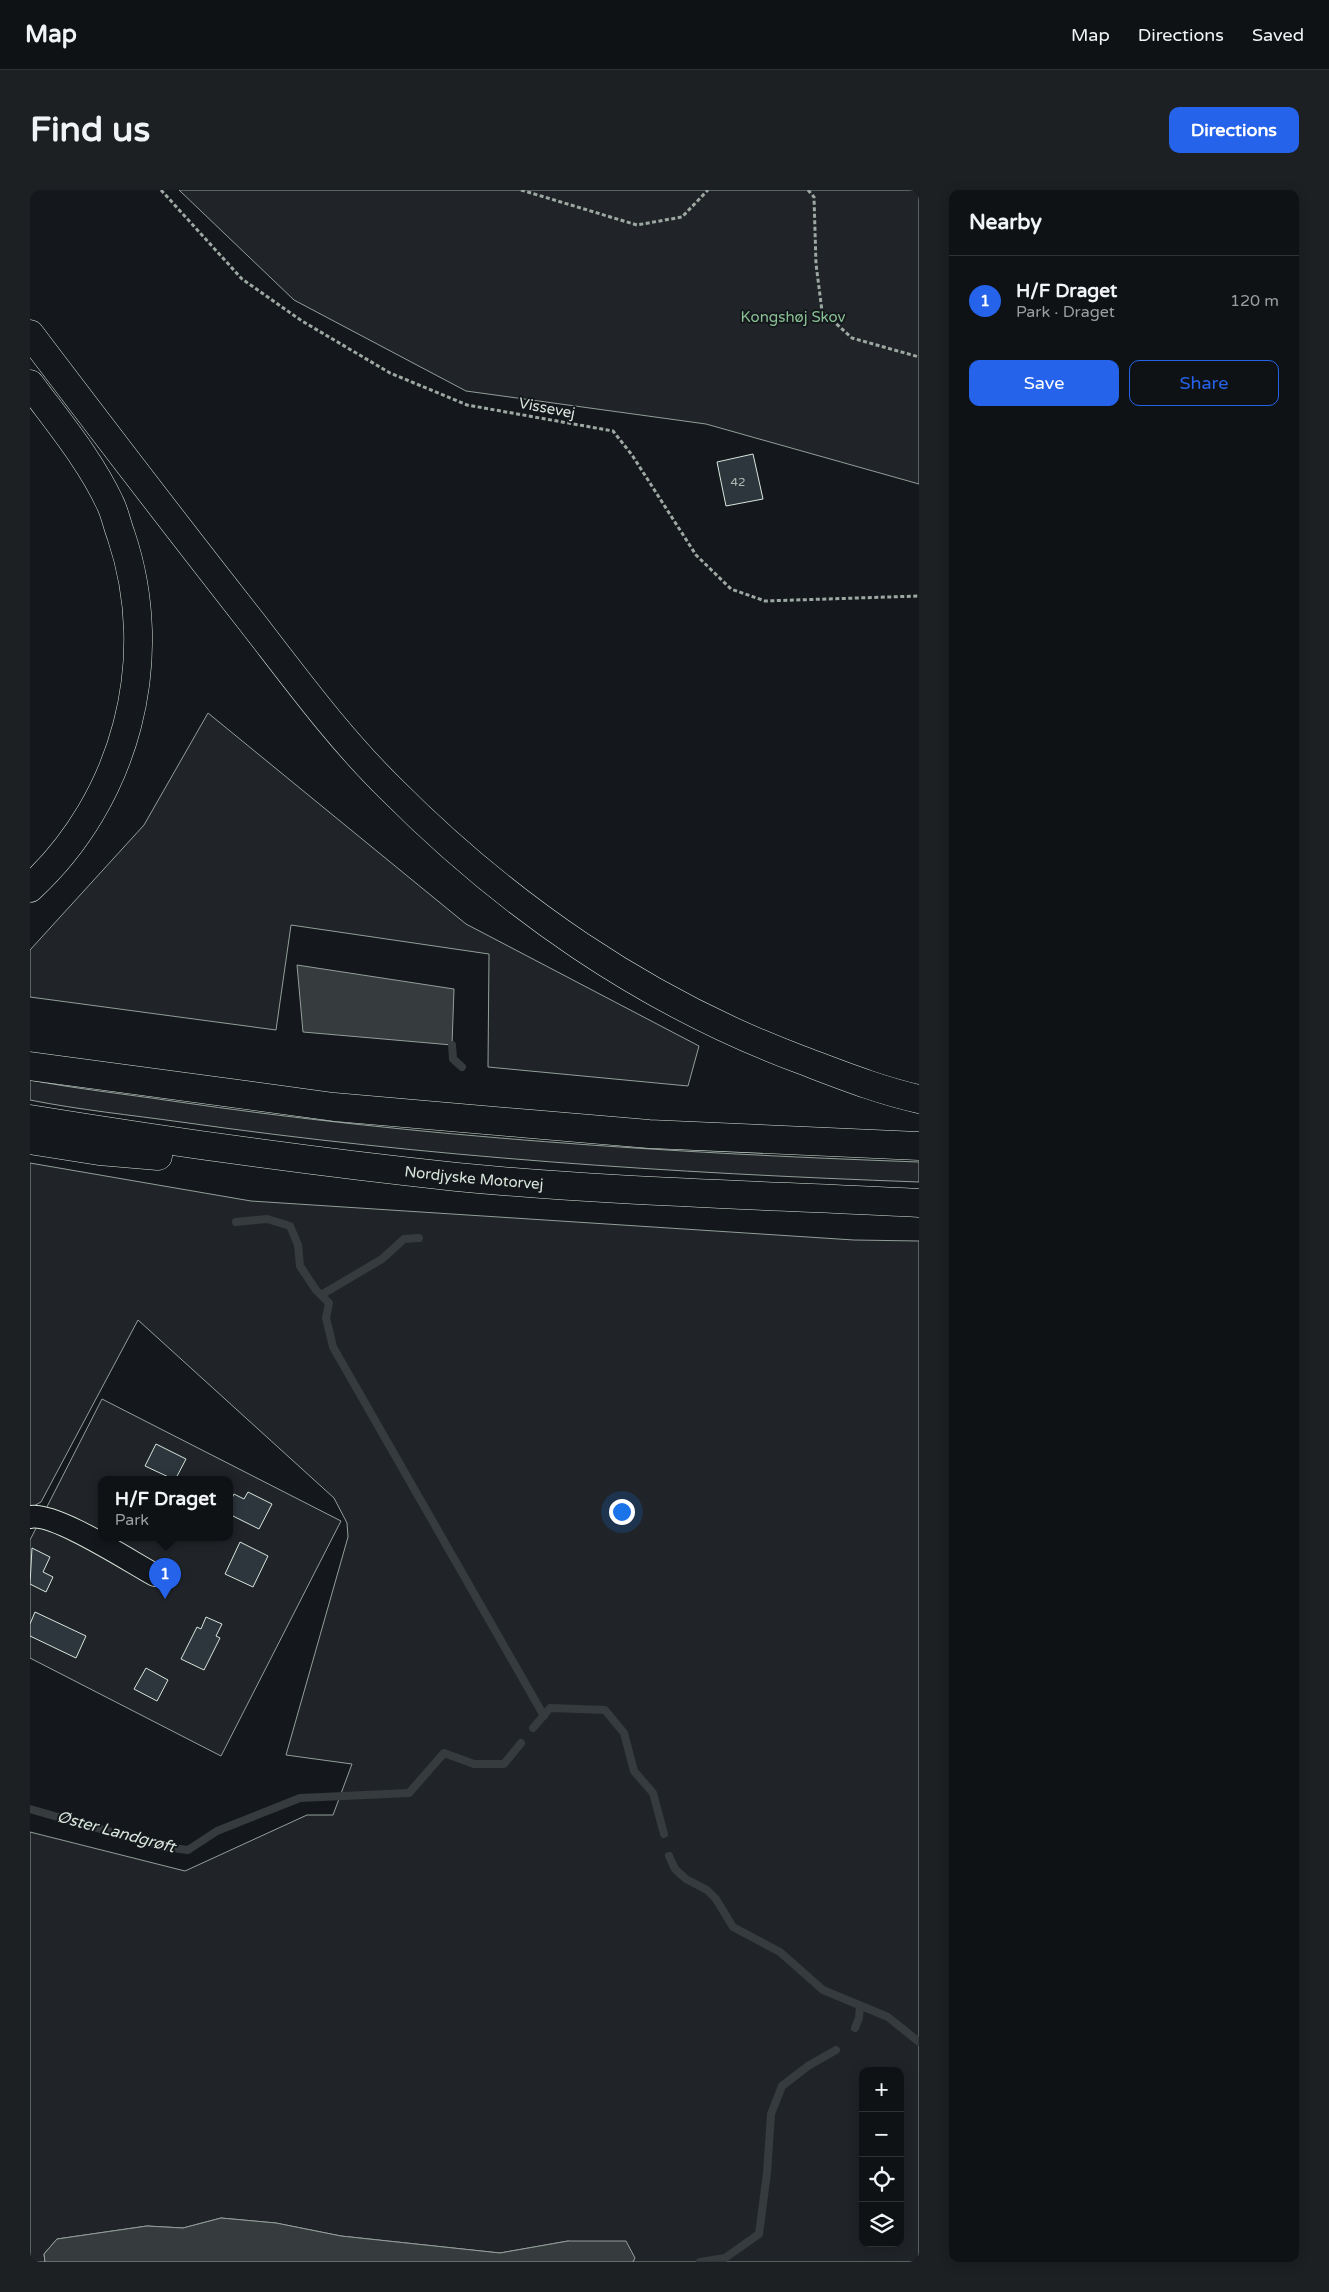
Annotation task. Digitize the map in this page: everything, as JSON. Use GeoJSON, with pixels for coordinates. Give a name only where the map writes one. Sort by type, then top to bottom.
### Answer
{"type":"FeatureCollection","features":[{"type":"Feature","properties":{"kind":"highway"},"geometry":{"type":"LineString","coordinates":[[30,334],[147,489],[330,721],[388,786],[474,867],[539,918],[622,974],[693,1013],[758,1044],[888,1092],[919,1099]]}},
{"type":"Feature","properties":{"kind":"highway"},"geometry":{"type":"LineString","coordinates":[[30,384],[82,454],[110,504],[128,558],[139,617],[136,678],[125,738],[104,789],[80,832],[52,867],[30,888]]}},
{"type":"Feature","properties":{"kind":"highway"},"geometry":{"type":"LineString","coordinates":[[30,1066],[334,1107],[511,1123],[650,1134],[919,1146]]}},
{"type":"Feature","properties":{"kind":"highway","name":"Nordjyske Motorvej"},"geometry":{"type":"LineString","coordinates":[[30,1119],[276,1156],[458,1177],[610,1188],[919,1203]]}},
{"type":"Feature","properties":{"kind":"highway"},"geometry":{"type":"LineString","coordinates":[[30,1140],[99,1152],[458,1177]]}},
{"type":"Feature","properties":{"kind":"street"},"geometry":{"type":"LineString","coordinates":[[30,1517],[36,1516],[56,1521],[154,1575]]}},
{"type":"Feature","properties":{"kind":"path","name":"Vissevej"},"geometry":{"type":"LineString","coordinates":[[161,190],[242,279],[302,321],[390,373],[467,404],[613,431],[632,455],[696,555],[731,589],[765,601],[919,596]]}},
{"type":"Feature","properties":{"kind":"path"},"geometry":{"type":"LineString","coordinates":[[521,190],[637,225],[682,217],[708,190]]}},
{"type":"Feature","properties":{"kind":"path"},"geometry":{"type":"LineString","coordinates":[[808,190],[814,197],[816,264],[822,311],[852,338],[919,357]]}},
{"type":"Feature","properties":{"kind":"green space","name":"Kongshøj Skov"},"geometry":{"type":"Polygon","coordinates":[[[179,190],[919,190],[919,484],[706,424],[466,391],[294,300],[179,190]]]}},
{"type":"Feature","properties":{"kind":"green space"},"geometry":{"type":"Polygon","coordinates":[[[208,713],[466,924],[699,1046],[688,1086],[488,1067],[489,954],[291,925],[276,1030],[30,997],[30,950],[144,825],[208,713]]]}},
{"type":"Feature","properties":{"kind":"green space"},"geometry":{"type":"Polygon","coordinates":[[[30,1080],[265,1114],[451,1134],[732,1154],[919,1162],[919,1182],[734,1174],[549,1162],[365,1145],[68,1107],[30,1100],[30,1080]]]}},
{"type":"Feature","properties":{"kind":"green space"},"geometry":{"type":"Polygon","coordinates":[[[30,1163],[251,1201],[854,1240],[919,1241],[919,2262],[633,2262],[634,2257],[568,2241],[500,2253],[341,2236],[276,2223],[221,2218],[183,2228],[147,2226],[57,2239],[44,2254],[45,2262],[30,2262],[30,1832],[185,1871],[307,1815],[333,1815],[352,1764],[286,1755],[348,1537],[347,1523],[334,1498],[138,1320],[41,1502],[30,1508],[30,1163]]]}},
{"type":"Feature","properties":{"kind":"green space"},"geometry":{"type":"Polygon","coordinates":[[[102,1399],[341,1521],[221,1756],[30,1658],[30,1540],[102,1399]]]}},
{"type":"Feature","properties":{"kind":"shaded area"},"geometry":{"type":"Polygon","coordinates":[[[297,965],[454,989],[452,1045],[303,1032],[297,965]]]}},
{"type":"Feature","properties":{"kind":"shaded area"},"geometry":{"type":"Polygon","coordinates":[[[221,2218],[276,2223],[341,2236],[500,2253],[568,2241],[626,2241],[635,2258],[633,2262],[45,2262],[44,2254],[57,2239],[147,2226],[183,2228],[221,2218]]]}},
{"type":"Feature","properties":{"kind":"building"},"geometry":{"type":"Polygon","coordinates":[[[753,454],[763,499],[726,506],[717,462],[753,454]]]}},
{"type":"Feature","properties":{"kind":"building"},"geometry":{"type":"Polygon","coordinates":[[[156,1444],[186,1459],[177,1476],[166,1476],[145,1466],[156,1444]]]}},
{"type":"Feature","properties":{"kind":"building"},"geometry":{"type":"Polygon","coordinates":[[[248,1492],[272,1504],[259,1529],[233,1516],[234,1494],[244,1499],[248,1492]]]}},
{"type":"Feature","properties":{"kind":"building"},"geometry":{"type":"Polygon","coordinates":[[[240,1542],[268,1556],[253,1587],[225,1574],[240,1542]]]}},
{"type":"Feature","properties":{"kind":"building"},"geometry":{"type":"Polygon","coordinates":[[[32,1548],[50,1557],[43,1572],[53,1577],[46,1592],[30,1584],[32,1548]]]}},
{"type":"Feature","properties":{"kind":"building"},"geometry":{"type":"Polygon","coordinates":[[[35,1612],[86,1636],[76,1658],[30,1636],[30,1624],[35,1612]]]}},
{"type":"Feature","properties":{"kind":"building"},"geometry":{"type":"Polygon","coordinates":[[[206,1617],[222,1624],[216,1636],[220,1638],[204,1670],[181,1659],[197,1627],[201,1629],[206,1617]]]}},
{"type":"Feature","properties":{"kind":"building"},"geometry":{"type":"Polygon","coordinates":[[[146,1668],[168,1680],[157,1701],[134,1689],[146,1668]]]}},
{"type":"Feature","properties":{"kind":"waterway"},"geometry":{"type":"LineString","coordinates":[[452,1045],[453,1059],[462,1067]]}},
{"type":"Feature","properties":{"kind":"waterway"},"geometry":{"type":"LineString","coordinates":[[236,1222],[267,1219],[290,1226],[298,1245],[300,1266],[316,1290],[329,1303],[326,1318],[333,1347],[544,1716]]}},
{"type":"Feature","properties":{"kind":"waterway"},"geometry":{"type":"LineString","coordinates":[[321,1295],[382,1259],[404,1239],[419,1238]]}},
{"type":"Feature","properties":{"kind":"waterway","name":"Øster Landgrøft"},"geometry":{"type":"LineString","coordinates":[[533,1728],[550,1708],[605,1710],[624,1733],[634,1771],[653,1793],[664,1834]]}},
{"type":"Feature","properties":{"kind":"waterway","name":"Øster Landgrøft"},"geometry":{"type":"LineString","coordinates":[[30,1809],[164,1847],[188,1850],[217,1831],[300,1798],[409,1793],[444,1753],[474,1764],[504,1764],[521,1743]]}},
{"type":"Feature","properties":{"kind":"waterway","name":"Øster Landgrøft"},"geometry":{"type":"LineString","coordinates":[[669,1856],[675,1869],[686,1879],[707,1890],[716,1899],[733,1927],[780,1952],[823,1990],[888,2017],[919,2042]]}},
{"type":"Feature","properties":{"kind":"waterway"},"geometry":{"type":"LineString","coordinates":[[855,2028],[859,2018],[860,2006]]}},
{"type":"Feature","properties":{"kind":"waterway"},"geometry":{"type":"LineString","coordinates":[[700,2262],[725,2258],[759,2234],[767,2173],[771,2114],[782,2086],[808,2066],[836,2050]]}},
{"type":"Feature","properties":{"kind":"place","name":"H/F Draget"},"geometry":{"type":"Point","coordinates":[165,1599]}}]}
